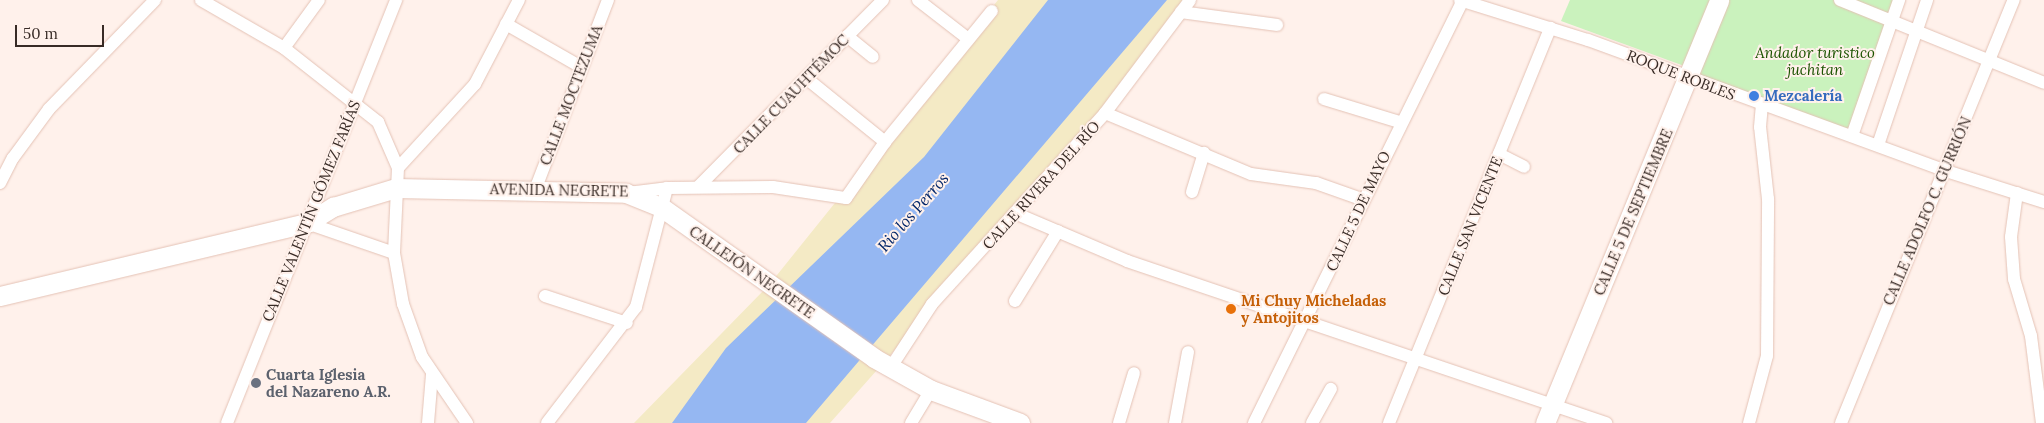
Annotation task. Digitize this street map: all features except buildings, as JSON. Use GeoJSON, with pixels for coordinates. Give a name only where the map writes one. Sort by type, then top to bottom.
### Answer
{"type":"FeatureCollection","features":[{"type":"Feature","properties":{"kind":"main road","name":"CALLE 5 DE SEPTIEMBRE"},"geometry":{"type":"LineString","coordinates":[[1545,423],[1690,78],[1719,0]]}},
{"type":"Feature","properties":{"kind":"main road","name":"AVENIDA NEGRETE"},"geometry":{"type":"LineString","coordinates":[[0,296],[307,223],[333,207],[396,188],[626,193]]}},
{"type":"Feature","properties":{"kind":"main road","name":"CALLEJÓN NEGRETE"},"geometry":{"type":"LineString","coordinates":[[626,193],[661,207],[769,285],[891,368],[931,390],[1020,423]]}},
{"type":"Feature","properties":{"kind":"street"},"geometry":{"type":"LineString","coordinates":[[0,183],[13,158],[49,109],[155,0]]}},
{"type":"Feature","properties":{"kind":"street"},"geometry":{"type":"LineString","coordinates":[[201,0],[284,48],[355,100],[378,122],[398,168],[394,253],[409,326],[432,374],[467,423]]}},
{"type":"Feature","properties":{"kind":"street"},"geometry":{"type":"LineString","coordinates":[[284,48],[319,0]]}},
{"type":"Feature","properties":{"kind":"street","name":"CALLE VALENTÍN GÓMEZ FARÍAS"},"geometry":{"type":"LineString","coordinates":[[227,423],[396,0]]}},
{"type":"Feature","properties":{"kind":"street"},"geometry":{"type":"LineString","coordinates":[[398,168],[475,84],[519,0]]}},
{"type":"Feature","properties":{"kind":"street","name":"CALLE MOCTEZUMA"},"geometry":{"type":"LineString","coordinates":[[535,190],[580,67],[608,0]]}},
{"type":"Feature","properties":{"kind":"street","name":"CALLE CUAUHTÉMOC"},"geometry":{"type":"LineString","coordinates":[[698,187],[882,0]]}},
{"type":"Feature","properties":{"kind":"street"},"geometry":{"type":"LineString","coordinates":[[918,0],[967,38]]}},
{"type":"Feature","properties":{"kind":"street","name":"CALLE RIVERA DEL RÍO"},"geometry":{"type":"LineString","coordinates":[[891,368],[932,304],[1018,214],[1106,113],[1190,0]]}},
{"type":"Feature","properties":{"kind":"street","name":"ROQUE ROBLES"},"geometry":{"type":"LineString","coordinates":[[1462,0],[1550,28],[1943,170],[2044,202]]}},
{"type":"Feature","properties":{"kind":"street","name":"CALLE 5 DE MAYO"},"geometry":{"type":"LineString","coordinates":[[1254,423],[1306,320],[1400,122],[1462,0]]}},
{"type":"Feature","properties":{"kind":"street"},"geometry":{"type":"LineString","coordinates":[[1840,0],[1892,23],[2044,83]]}},
{"type":"Feature","properties":{"kind":"street"},"geometry":{"type":"LineString","coordinates":[[1852,136],[1899,0]]}},
{"type":"Feature","properties":{"kind":"street"},"geometry":{"type":"LineString","coordinates":[[1878,145],[1927,0]]}},
{"type":"Feature","properties":{"kind":"street","name":"CALLE ADOLFO C. GURRIÓN"},"geometry":{"type":"LineString","coordinates":[[1841,423],[2014,0]]}},
{"type":"Feature","properties":{"kind":"street"},"geometry":{"type":"LineString","coordinates":[[806,78],[884,142],[967,38],[992,10]]}},
{"type":"Feature","properties":{"kind":"street"},"geometry":{"type":"LineString","coordinates":[[1181,12],[1277,25]]}},
{"type":"Feature","properties":{"kind":"street"},"geometry":{"type":"LineString","coordinates":[[506,24],[580,67]]}},
{"type":"Feature","properties":{"kind":"street","name":"CALLE SAN VICENTE"},"geometry":{"type":"LineString","coordinates":[[1389,423],[1550,28]]}},
{"type":"Feature","properties":{"kind":"street"},"geometry":{"type":"LineString","coordinates":[[847,36],[872,57]]}},
{"type":"Feature","properties":{"kind":"street"},"geometry":{"type":"LineString","coordinates":[[1324,99],[1400,122]]}},
{"type":"Feature","properties":{"kind":"street"},"geometry":{"type":"LineString","coordinates":[[1749,423],[1767,356],[1768,199],[1760,127],[1762,105]]}},
{"type":"Feature","properties":{"kind":"street"},"geometry":{"type":"LineString","coordinates":[[1106,113],[1251,174],[1316,183],[1364,200]]}},
{"type":"Feature","properties":{"kind":"street","name":"AVENIDA NEGRETE"},"geometry":{"type":"LineString","coordinates":[[626,193],[668,188],[773,187],[846,198],[884,142]]}},
{"type":"Feature","properties":{"kind":"street"},"geometry":{"type":"LineString","coordinates":[[1192,192],[1204,153]]}},
{"type":"Feature","properties":{"kind":"street"},"geometry":{"type":"LineString","coordinates":[[1499,154],[1524,167]]}},
{"type":"Feature","properties":{"kind":"street"},"geometry":{"type":"LineString","coordinates":[[547,423],[627,323],[641,293],[661,207],[668,188]]}},
{"type":"Feature","properties":{"kind":"street"},"geometry":{"type":"LineString","coordinates":[[2017,193],[2011,237],[2014,279],[2031,336],[2042,423]]}},
{"type":"Feature","properties":{"kind":"street"},"geometry":{"type":"LineString","coordinates":[[1018,214],[1127,261],[1416,357],[1606,423]]}},
{"type":"Feature","properties":{"kind":"street"},"geometry":{"type":"LineString","coordinates":[[307,223],[394,253]]}},
{"type":"Feature","properties":{"kind":"street"},"geometry":{"type":"LineString","coordinates":[[1015,301],[1058,231]]}},
{"type":"Feature","properties":{"kind":"street"},"geometry":{"type":"LineString","coordinates":[[545,296],[627,323]]}},
{"type":"Feature","properties":{"kind":"street"},"geometry":{"type":"LineString","coordinates":[[1175,423],[1188,352]]}},
{"type":"Feature","properties":{"kind":"street"},"geometry":{"type":"LineString","coordinates":[[1119,423],[1134,373]]}},
{"type":"Feature","properties":{"kind":"street"},"geometry":{"type":"LineString","coordinates":[[428,423],[432,374]]}},
{"type":"Feature","properties":{"kind":"street"},"geometry":{"type":"LineString","coordinates":[[1312,423],[1330,389]]}},
{"type":"Feature","properties":{"kind":"street"},"geometry":{"type":"LineString","coordinates":[[912,423],[931,390]]}},
{"type":"Feature","properties":{"kind":"green space"},"geometry":{"type":"Polygon","coordinates":[[[1570,0],[1716,0],[1687,67],[1561,21],[1570,0]]]}},
{"type":"Feature","properties":{"kind":"green space","name":"Andador turistico juchitan"},"geometry":{"type":"Polygon","coordinates":[[[1720,0],[1899,0],[1852,136],[1690,78],[1720,0]]]}},
{"type":"Feature","properties":{"kind":"sand"},"geometry":{"type":"Polygon","coordinates":[[[998,0],[1185,0],[1105,113],[830,423],[634,423],[769,285],[998,0]]]}},
{"type":"Feature","properties":{"kind":"water","name":"Rio los Perros"},"geometry":{"type":"Polygon","coordinates":[[[1048,0],[1167,0],[806,423],[672,423],[726,348],[924,157],[1048,0]]]}},
{"type":"Feature","properties":{"kind":"place","name":"Mezcalería"},"geometry":{"type":"Point","coordinates":[1754,96]}},
{"type":"Feature","properties":{"kind":"place","name":"Mi Chuy Micheladas y Antojitos"},"geometry":{"type":"Point","coordinates":[1231,309]}},
{"type":"Feature","properties":{"kind":"place","name":"Cuarta Iglesia del Nazareno A.R."},"geometry":{"type":"Point","coordinates":[256,383]}}]}
